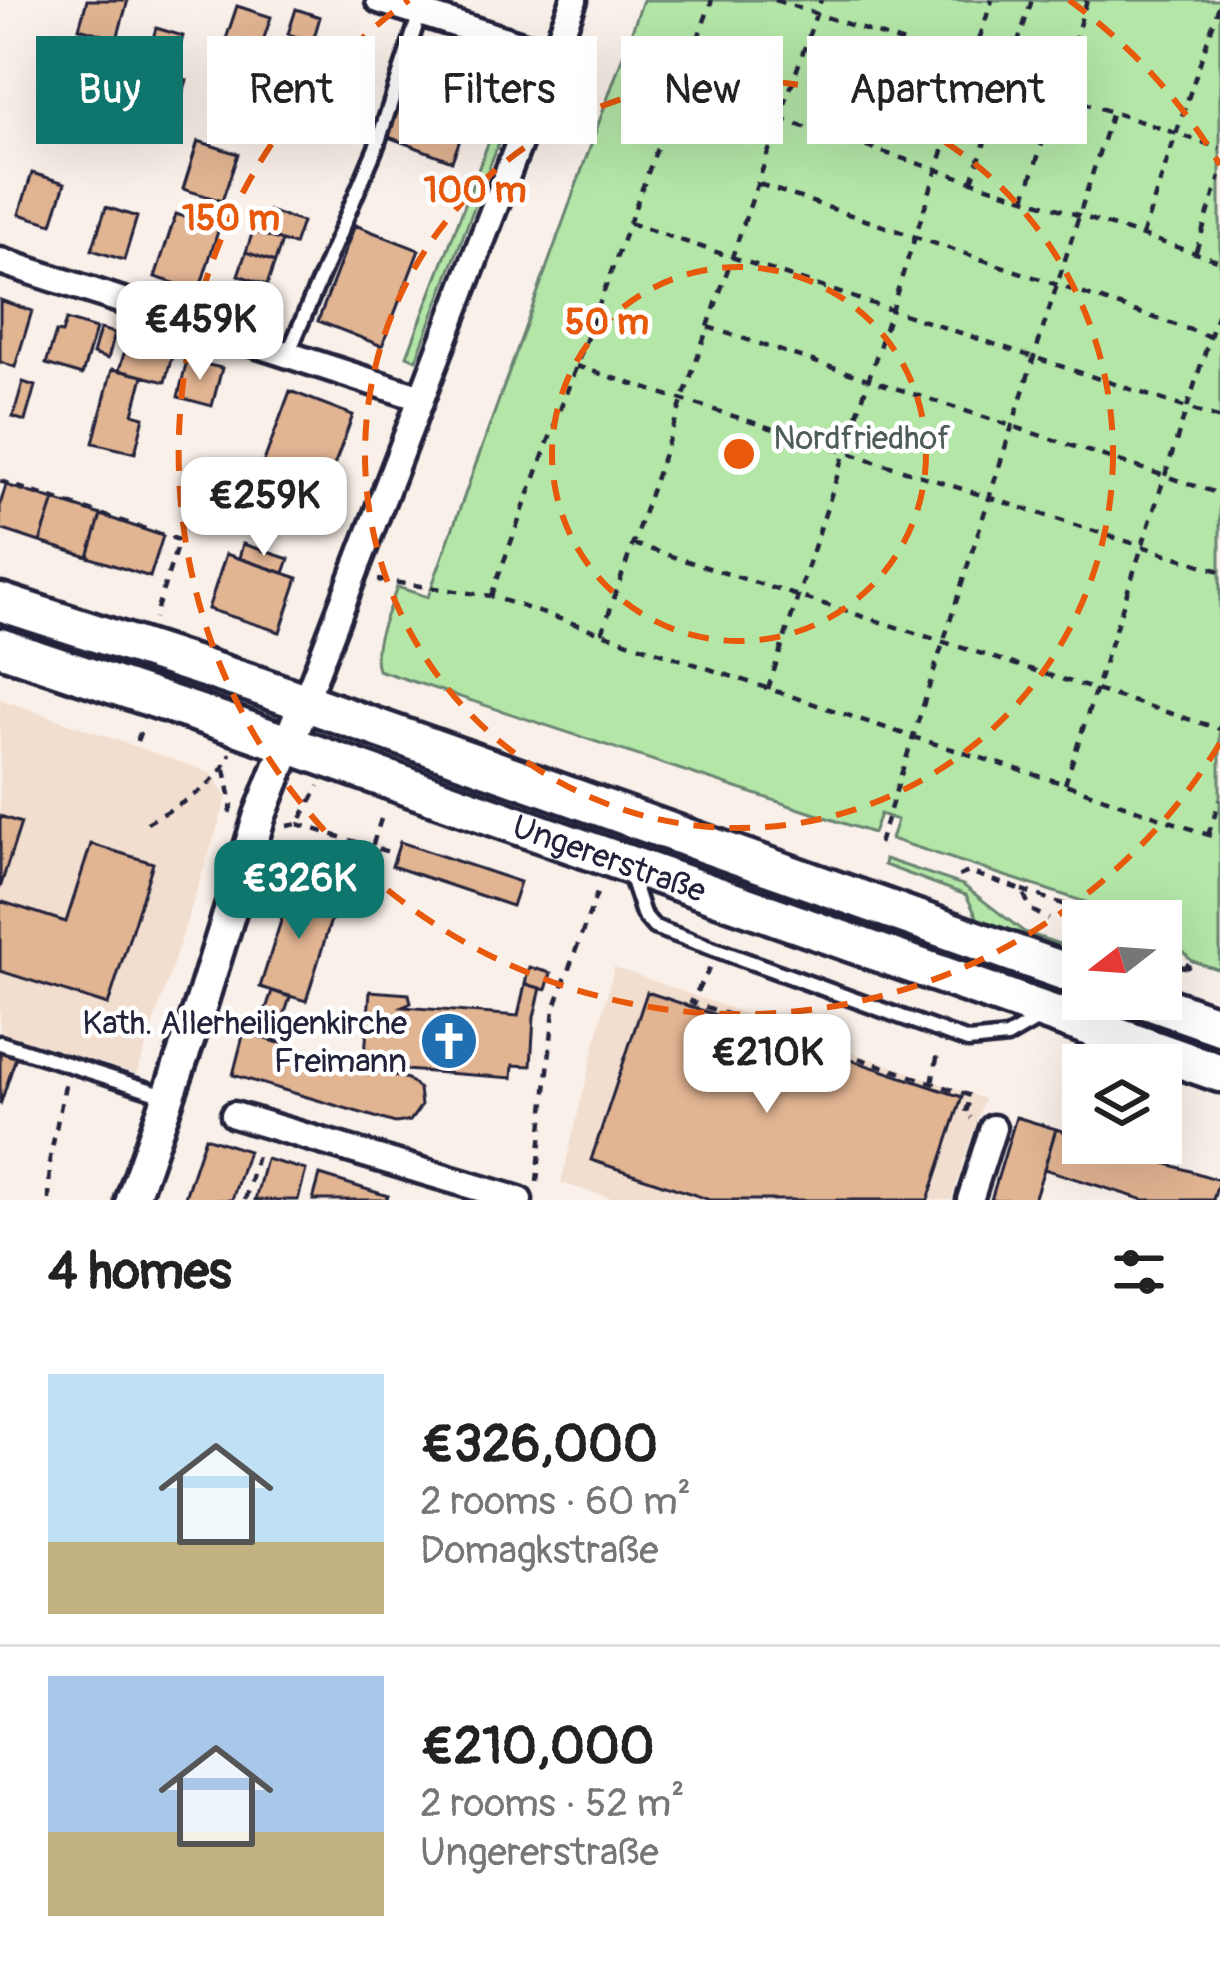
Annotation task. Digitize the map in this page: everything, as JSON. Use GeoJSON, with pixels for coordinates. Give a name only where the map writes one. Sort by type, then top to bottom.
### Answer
{"type":"FeatureCollection","features":[{"type":"Feature","properties":{"kind":"main road","name":"Ungererstraße"},"geometry":{"type":"LineString","coordinates":[[0,602],[1062,971]]}},
{"type":"Feature","properties":{"kind":"main road","name":"Ungererstraße"},"geometry":{"type":"LineString","coordinates":[[0,647],[289,744],[1220,1073]]}},
{"type":"Feature","properties":{"kind":"main road"},"geometry":{"type":"LineString","coordinates":[[1182,1013],[1220,1026]]}},
{"type":"Feature","properties":{"kind":"street"},"geometry":{"type":"LineString","coordinates":[[379,0],[491,36]]}},
{"type":"Feature","properties":{"kind":"street"},"geometry":{"type":"LineString","coordinates":[[560,36],[574,0]]}},
{"type":"Feature","properties":{"kind":"street"},"geometry":{"type":"LineString","coordinates":[[132,1200],[201,1004],[260,815],[519,144]]}},
{"type":"Feature","properties":{"kind":"street"},"geometry":{"type":"LineString","coordinates":[[0,261],[421,398]]}},
{"type":"Feature","properties":{"kind":"street"},"geometry":{"type":"LineString","coordinates":[[234,1115],[519,1200]]}},
{"type":"Feature","properties":{"kind":"street"},"geometry":{"type":"LineString","coordinates":[[970,1200],[993,1128]]}},
{"type":"Feature","properties":{"kind":"lane"},"geometry":{"type":"LineString","coordinates":[[287,355],[377,145],[420,13]]}},
{"type":"Feature","properties":{"kind":"lane"},"geometry":{"type":"LineString","coordinates":[[628,864],[643,914],[654,927],[968,1041],[1007,1037],[1049,1013]]}},
{"type":"Feature","properties":{"kind":"lane"},"geometry":{"type":"LineString","coordinates":[[0,1042],[167,1096]]}},
{"type":"Feature","properties":{"kind":"path"},"geometry":{"type":"LineString","coordinates":[[491,596],[712,0]]}},
{"type":"Feature","properties":{"kind":"path"},"geometry":{"type":"LineString","coordinates":[[775,0],[883,36]]}},
{"type":"Feature","properties":{"kind":"path"},"geometry":{"type":"LineString","coordinates":[[783,110],[821,0]]}},
{"type":"Feature","properties":{"kind":"path"},"geometry":{"type":"LineString","coordinates":[[980,36],[992,0]]}},
{"type":"Feature","properties":{"kind":"path"},"geometry":{"type":"LineString","coordinates":[[1020,36],[1032,0]]}},
{"type":"Feature","properties":{"kind":"path"},"geometry":{"type":"LineString","coordinates":[[1077,36],[1088,0]]}},
{"type":"Feature","properties":{"kind":"path"},"geometry":{"type":"LineString","coordinates":[[1142,236],[1216,27],[1220,3]]}},
{"type":"Feature","properties":{"kind":"path"},"geometry":{"type":"LineString","coordinates":[[1087,104],[1220,148]]}},
{"type":"Feature","properties":{"kind":"path"},"geometry":{"type":"LineString","coordinates":[[879,844],[1112,112]]}},
{"type":"Feature","properties":{"kind":"path"},"geometry":{"type":"LineString","coordinates":[[783,120],[1220,261]]}},
{"type":"Feature","properties":{"kind":"path"},"geometry":{"type":"LineString","coordinates":[[602,633],[772,144]]}},
{"type":"Feature","properties":{"kind":"path"},"geometry":{"type":"LineString","coordinates":[[768,689],[945,144]]}},
{"type":"Feature","properties":{"kind":"path"},"geometry":{"type":"LineString","coordinates":[[972,181],[984,144]]}},
{"type":"Feature","properties":{"kind":"path"},"geometry":{"type":"LineString","coordinates":[[1025,198],[1042,144]]}},
{"type":"Feature","properties":{"kind":"path"},"geometry":{"type":"LineString","coordinates":[[1196,254],[1220,177]]}},
{"type":"Feature","properties":{"kind":"path"},"geometry":{"type":"LineString","coordinates":[[758,184],[1220,340]]}},
{"type":"Feature","properties":{"kind":"path"},"geometry":{"type":"LineString","coordinates":[[629,223],[1220,419]]}},
{"type":"Feature","properties":{"kind":"path"},"geometry":{"type":"LineString","coordinates":[[1065,784],[1220,306]]}},
{"type":"Feature","properties":{"kind":"path"},"geometry":{"type":"LineString","coordinates":[[708,326],[1220,494]]}},
{"type":"Feature","properties":{"kind":"path"},"geometry":{"type":"LineString","coordinates":[[576,366],[1220,571]]}},
{"type":"Feature","properties":{"kind":"path"},"geometry":{"type":"LineString","coordinates":[[0,482],[178,540],[154,618]]}},
{"type":"Feature","properties":{"kind":"path"},"geometry":{"type":"LineString","coordinates":[[633,544],[1220,729]]}},
{"type":"Feature","properties":{"kind":"path"},"geometry":{"type":"LineString","coordinates":[[355,573],[430,590],[491,596],[1220,838]]}},
{"type":"Feature","properties":{"kind":"path"},"geometry":{"type":"LineString","coordinates":[[137,741],[145,719]]}},
{"type":"Feature","properties":{"kind":"path"},"geometry":{"type":"LineString","coordinates":[[147,823],[225,769],[232,805]]}},
{"type":"Feature","properties":{"kind":"path"},"geometry":{"type":"LineString","coordinates":[[298,824],[312,797]]}},
{"type":"Feature","properties":{"kind":"path"},"geometry":{"type":"LineString","coordinates":[[1208,835],[1220,800]]}},
{"type":"Feature","properties":{"kind":"path"},"geometry":{"type":"LineString","coordinates":[[372,847],[381,819]]}},
{"type":"Feature","properties":{"kind":"path"},"geometry":{"type":"LineString","coordinates":[[288,826],[298,824],[396,854]]}},
{"type":"Feature","properties":{"kind":"path"},"geometry":{"type":"LineString","coordinates":[[959,876],[969,872],[1062,904]]}},
{"type":"Feature","properties":{"kind":"path"},"geometry":{"type":"LineString","coordinates":[[1022,890],[1031,910],[1049,919]]}},
{"type":"Feature","properties":{"kind":"path"},"geometry":{"type":"LineString","coordinates":[[536,1200],[554,1009],[597,893]]}},
{"type":"Feature","properties":{"kind":"path"},"geometry":{"type":"LineString","coordinates":[[711,968],[691,1002],[971,1096],[965,1115],[993,1128]]}},
{"type":"Feature","properties":{"kind":"path"},"geometry":{"type":"LineString","coordinates":[[932,1083],[939,1048]]}},
{"type":"Feature","properties":{"kind":"path"},"geometry":{"type":"LineString","coordinates":[[49,1200],[50,1158],[70,1063]]}},
{"type":"Feature","properties":{"kind":"path"},"geometry":{"type":"LineString","coordinates":[[245,1200],[265,1125]]}},
{"type":"Feature","properties":{"kind":"shaded area"},"geometry":{"type":"Polygon","coordinates":[[[0,699],[211,773],[227,798],[137,1074],[0,1032],[0,699]]]}},
{"type":"Feature","properties":{"kind":"shaded area"},"geometry":{"type":"Polygon","coordinates":[[[614,967],[984,1099],[951,1200],[618,1200],[561,1183],[614,967]]]}},
{"type":"Feature","properties":{"kind":"green space","name":"Nordfriedhof"},"geometry":{"type":"Polygon","coordinates":[[[643,0],[1220,0],[1220,970],[1192,961],[1182,951],[1182,900],[1079,900],[891,839],[897,820],[880,814],[873,833],[378,670],[378,640],[397,587],[428,597],[591,144],[597,144],[597,128],[621,61],[621,144],[783,144],[783,36],[630,36],[643,0]]]}},
{"type":"Feature","properties":{"kind":"green space"},"geometry":{"type":"Polygon","coordinates":[[[488,144],[498,144],[416,360],[407,356],[488,144]]]}},
{"type":"Feature","properties":{"kind":"green space"},"geometry":{"type":"Polygon","coordinates":[[[355,748],[574,825],[604,825],[1062,987],[1062,1004],[353,755],[355,748]]]}},
{"type":"Feature","properties":{"kind":"green space"},"geometry":{"type":"Polygon","coordinates":[[[885,859],[963,885],[1024,932],[1062,949],[978,919],[966,895],[884,865],[885,859]]]}},
{"type":"Feature","properties":{"kind":"green space"},"geometry":{"type":"Polygon","coordinates":[[[1106,1020],[1158,1020],[1220,1042],[1220,1060],[1106,1020]]]}},
{"type":"Feature","properties":{"kind":"building"},"geometry":{"type":"Polygon","coordinates":[[[87,0],[128,0],[118,36],[79,28],[87,0]]]}},
{"type":"Feature","properties":{"kind":"building"},"geometry":{"type":"Polygon","coordinates":[[[237,6],[271,17],[265,36],[227,36],[237,6]]]}},
{"type":"Feature","properties":{"kind":"building"},"geometry":{"type":"Polygon","coordinates":[[[296,9],[320,17],[314,36],[288,34],[296,9]]]}},
{"type":"Feature","properties":{"kind":"building"},"geometry":{"type":"Polygon","coordinates":[[[156,28],[183,36],[154,36],[156,28]]]}},
{"type":"Feature","properties":{"kind":"building"},"geometry":{"type":"Polygon","coordinates":[[[399,101],[399,141],[386,136],[399,101]]]}},
{"type":"Feature","properties":{"kind":"building"},"geometry":{"type":"Polygon","coordinates":[[[198,141],[238,154],[222,201],[183,189],[198,141]]]}},
{"type":"Feature","properties":{"kind":"building"},"geometry":{"type":"Polygon","coordinates":[[[407,144],[458,144],[452,161],[407,144]]]}},
{"type":"Feature","properties":{"kind":"building"},"geometry":{"type":"Polygon","coordinates":[[[32,173],[65,183],[52,224],[19,214],[32,173]]]}},
{"type":"Feature","properties":{"kind":"building"},"geometry":{"type":"Polygon","coordinates":[[[106,207],[137,217],[124,260],[92,250],[106,207]]]}},
{"type":"Feature","properties":{"kind":"building"},"geometry":{"type":"Polygon","coordinates":[[[268,211],[302,222],[294,245],[261,234],[268,211]]]}},
{"type":"Feature","properties":{"kind":"building"},"geometry":{"type":"Polygon","coordinates":[[[176,214],[219,228],[199,291],[155,277],[176,214]]]}},
{"type":"Feature","properties":{"kind":"building"},"geometry":{"type":"Polygon","coordinates":[[[355,225],[419,250],[382,346],[318,321],[355,225]]]}},
{"type":"Feature","properties":{"kind":"building"},"geometry":{"type":"Polygon","coordinates":[[[253,231],[282,241],[275,262],[246,252],[253,231]]]}},
{"type":"Feature","properties":{"kind":"building"},"geometry":{"type":"Polygon","coordinates":[[[246,252],[275,262],[267,285],[238,275],[246,252]]]}},
{"type":"Feature","properties":{"kind":"building"},"geometry":{"type":"Polygon","coordinates":[[[0,300],[32,311],[15,367],[0,362],[0,300]]]}},
{"type":"Feature","properties":{"kind":"building"},"geometry":{"type":"Polygon","coordinates":[[[66,320],[96,329],[82,375],[46,364],[56,332],[62,333],[66,320]]]}},
{"type":"Feature","properties":{"kind":"building"},"geometry":{"type":"Polygon","coordinates":[[[100,329],[115,333],[108,359],[93,354],[100,329]]]}},
{"type":"Feature","properties":{"kind":"building"},"geometry":{"type":"Polygon","coordinates":[[[137,337],[174,348],[165,382],[119,370],[126,347],[134,349],[137,337]]]}},
{"type":"Feature","properties":{"kind":"building"},"geometry":{"type":"Polygon","coordinates":[[[187,360],[222,368],[212,406],[178,397],[187,360]]]}},
{"type":"Feature","properties":{"kind":"building"},"geometry":{"type":"Polygon","coordinates":[[[112,369],[143,376],[133,414],[144,417],[135,453],[93,443],[112,369]]]}},
{"type":"Feature","properties":{"kind":"building"},"geometry":{"type":"Polygon","coordinates":[[[23,382],[35,386],[25,421],[13,417],[23,382]]]}},
{"type":"Feature","properties":{"kind":"building"},"geometry":{"type":"Polygon","coordinates":[[[290,391],[353,415],[310,530],[247,507],[290,391]]]}},
{"type":"Feature","properties":{"kind":"building"},"geometry":{"type":"Polygon","coordinates":[[[6,485],[54,500],[40,542],[0,529],[6,485]]]}},
{"type":"Feature","properties":{"kind":"building"},"geometry":{"type":"Polygon","coordinates":[[[54,500],[101,515],[88,557],[40,542],[54,500]]]}},
{"type":"Feature","properties":{"kind":"building"},"geometry":{"type":"Polygon","coordinates":[[[101,515],[163,536],[150,577],[88,557],[101,515]]]}},
{"type":"Feature","properties":{"kind":"building"},"geometry":{"type":"Polygon","coordinates":[[[243,544],[289,559],[284,573],[239,558],[243,544]]]}},
{"type":"Feature","properties":{"kind":"building"},"geometry":{"type":"Polygon","coordinates":[[[226,554],[298,578],[280,632],[208,609],[226,554]]]}},
{"type":"Feature","properties":{"kind":"building"},"geometry":{"type":"Polygon","coordinates":[[[0,816],[21,823],[0,888],[0,816]]]}},
{"type":"Feature","properties":{"kind":"building"},"geometry":{"type":"Polygon","coordinates":[[[400,842],[520,882],[512,906],[392,866],[400,842]]]}},
{"type":"Feature","properties":{"kind":"building"},"geometry":{"type":"Polygon","coordinates":[[[91,844],[153,863],[108,1005],[0,971],[0,901],[66,922],[91,844]]]}},
{"type":"Feature","properties":{"kind":"building"},"geometry":{"type":"Polygon","coordinates":[[[293,883],[338,897],[306,1001],[260,987],[293,883]]]}},
{"type":"Feature","properties":{"kind":"building"},"geometry":{"type":"Polygon","coordinates":[[[529,967],[551,973],[546,990],[525,984],[529,967]]]}},
{"type":"Feature","properties":{"kind":"building","name":"Kath. Allerheiligenkirche Freimann"},"geometry":{"type":"Polygon","coordinates":[[[525,984],[541,988],[531,1066],[513,1065],[512,1078],[364,1067],[370,991],[409,994],[411,1003],[403,1007],[518,1016],[525,984]]]}},
{"type":"Feature","properties":{"kind":"building"},"geometry":{"type":"Polygon","coordinates":[[[272,991],[290,997],[276,1042],[257,1036],[272,991]]]}},
{"type":"Feature","properties":{"kind":"building"},"geometry":{"type":"Polygon","coordinates":[[[647,992],[962,1097],[928,1200],[710,1200],[591,1160],[647,992]]]}},
{"type":"Feature","properties":{"kind":"building"},"geometry":{"type":"Polygon","coordinates":[[[244,1032],[408,1079],[419,1089],[421,1106],[410,1121],[395,1123],[233,1075],[244,1032]]]}},
{"type":"Feature","properties":{"kind":"building"},"geometry":{"type":"Polygon","coordinates":[[[0,1051],[16,1057],[0,1105],[0,1051]]]}},
{"type":"Feature","properties":{"kind":"building"},"geometry":{"type":"Polygon","coordinates":[[[1016,1117],[1056,1129],[1044,1169],[1034,1200],[991,1200],[1016,1117]]]}},
{"type":"Feature","properties":{"kind":"building"},"geometry":{"type":"Polygon","coordinates":[[[1056,1129],[1062,1131],[1062,1164],[1168,1164],[1219,1180],[1213,1200],[1144,1200],[1044,1169],[1056,1129]]]}},
{"type":"Feature","properties":{"kind":"building"},"geometry":{"type":"Polygon","coordinates":[[[205,1137],[248,1151],[232,1200],[184,1200],[205,1137]]]}},
{"type":"Feature","properties":{"kind":"building"},"geometry":{"type":"Polygon","coordinates":[[[266,1159],[306,1170],[298,1200],[255,1200],[266,1159]]]}},
{"type":"Feature","properties":{"kind":"building"},"geometry":{"type":"Polygon","coordinates":[[[320,1175],[388,1196],[386,1200],[313,1200],[320,1175]]]}},
{"type":"Feature","properties":{"kind":"place","name":"Kath. Allerheiligenkirche Freimann"},"geometry":{"type":"Point","coordinates":[449,1041]}}]}
